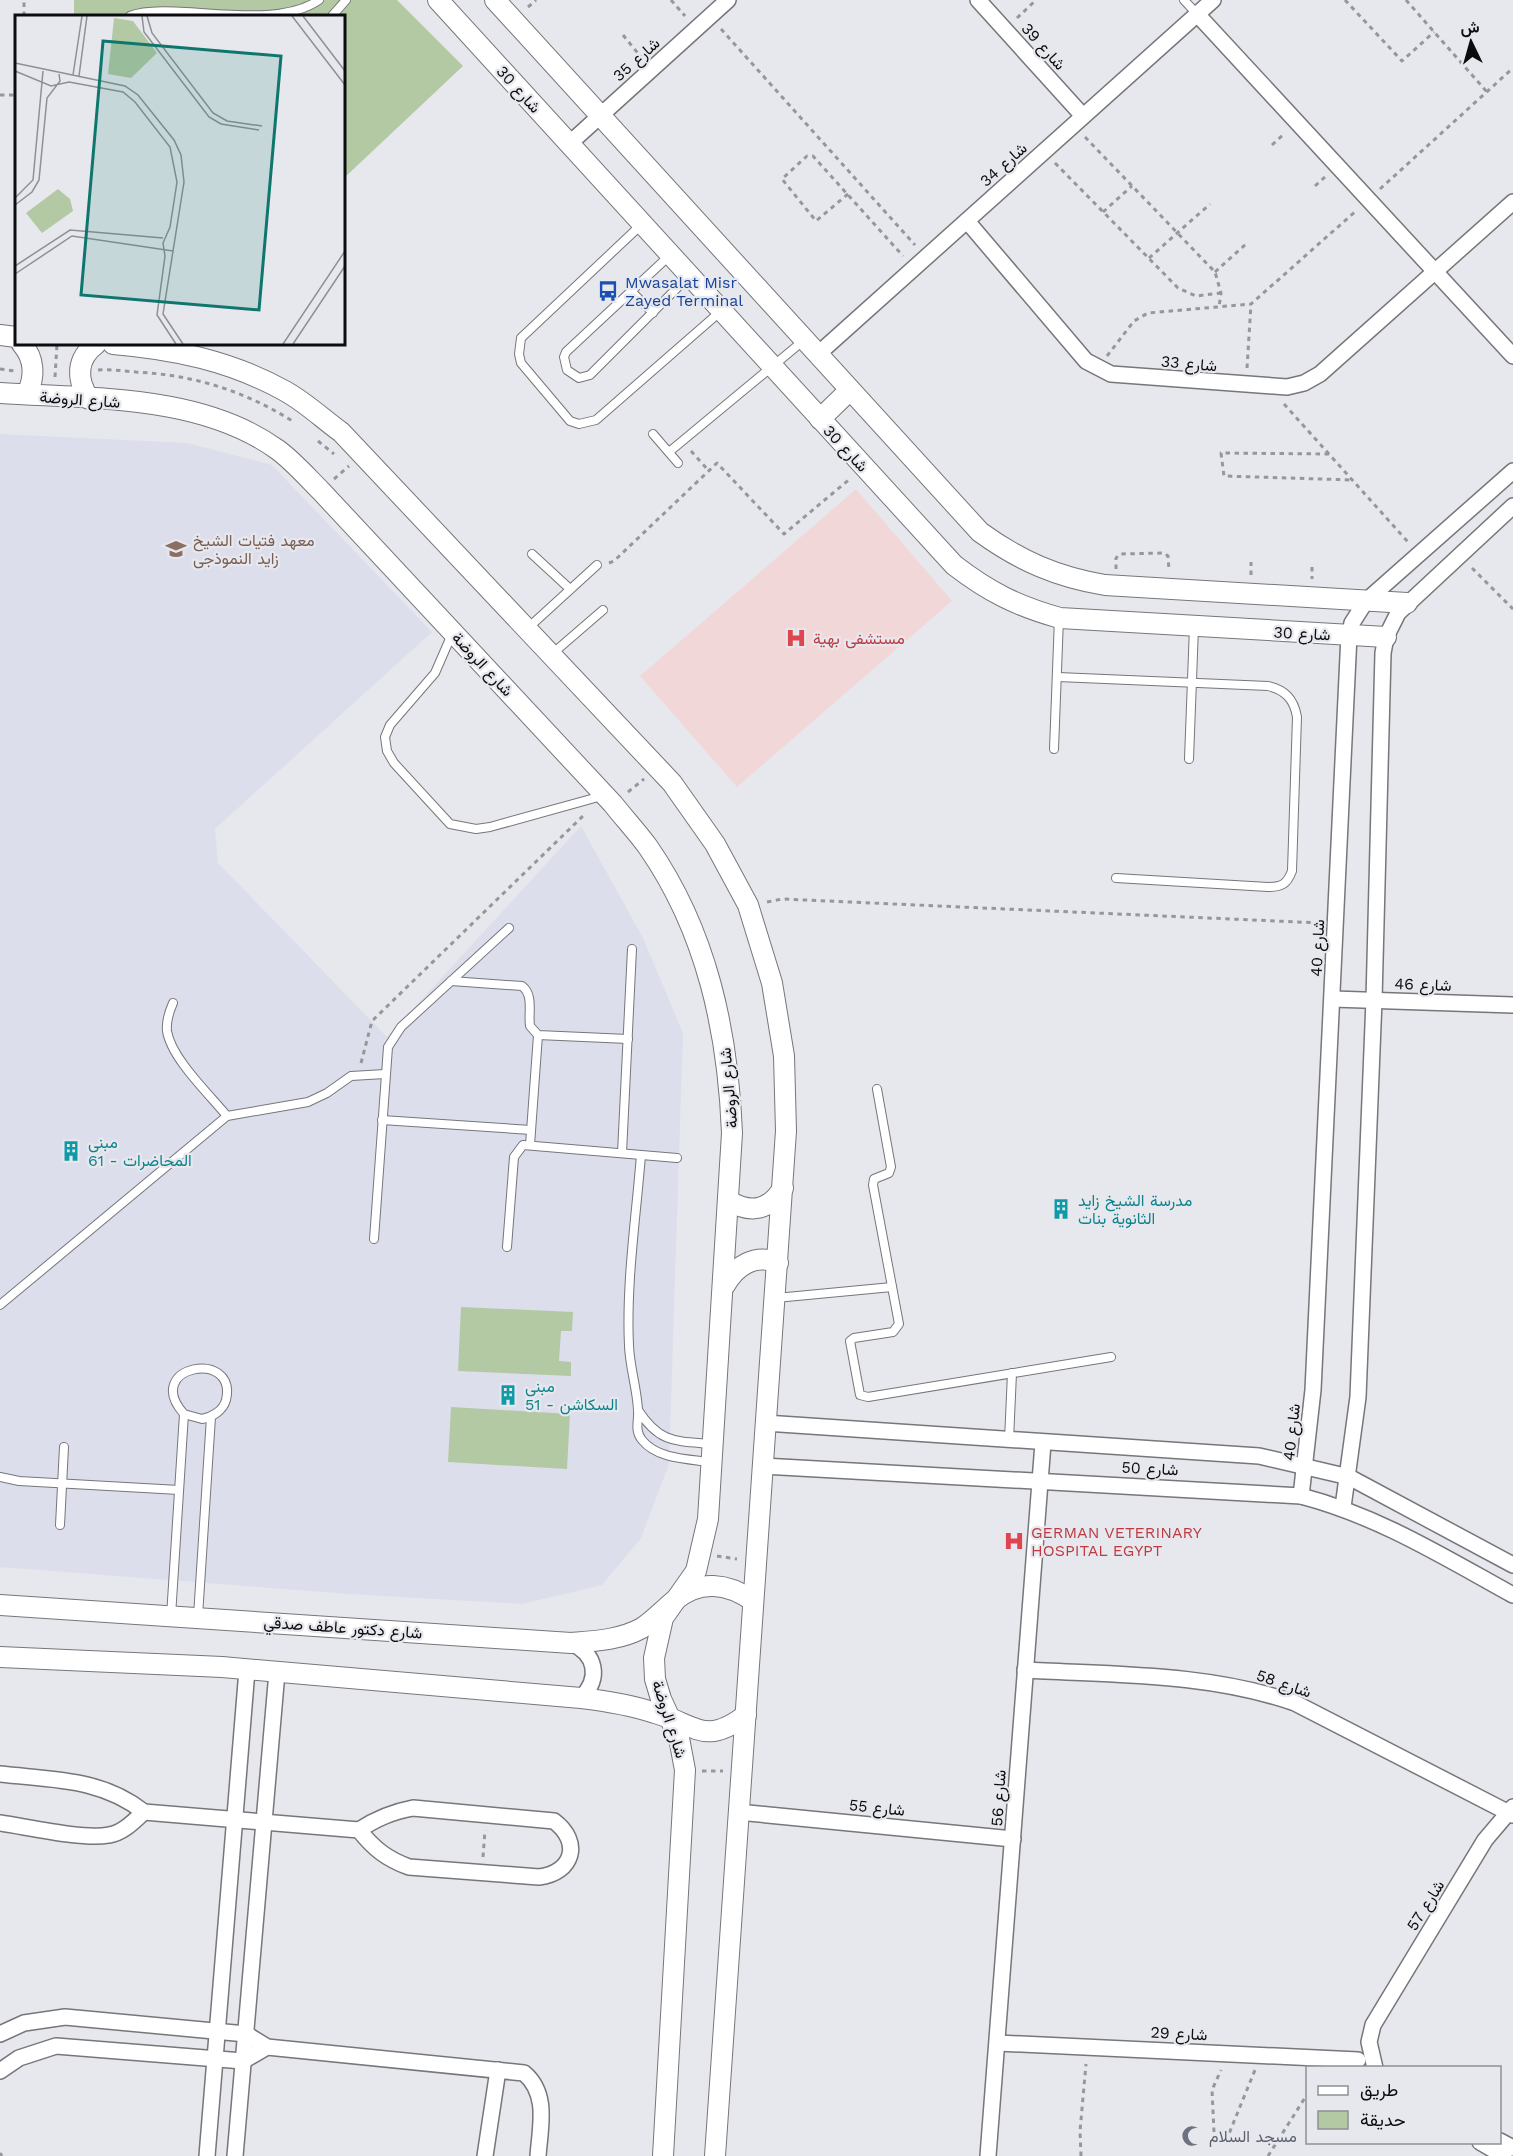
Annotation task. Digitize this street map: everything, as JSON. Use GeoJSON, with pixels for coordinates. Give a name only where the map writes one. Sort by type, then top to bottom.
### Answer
{"type":"FeatureCollection","features":[{"type":"Feature","properties":{"kind":"street","name":"شارع 30"},"geometry":{"type":"LineString","coordinates":[[438,0],[863,467],[954,565],[977,583],[1021,607],[1059,618],[1386,638]]}},
{"type":"Feature","properties":{"kind":"street"},"geometry":{"type":"LineString","coordinates":[[495,0],[602,114],[817,355],[990,538],[1039,568],[1071,579],[1116,586],[1170,590],[1407,603]]}},
{"type":"Feature","properties":{"kind":"street","name":"شارع 35"},"geometry":{"type":"LineString","coordinates":[[569,144],[728,0]]}},
{"type":"Feature","properties":{"kind":"street","name":"شارع 39"},"geometry":{"type":"LineString","coordinates":[[978,0],[1078,120]]}},
{"type":"Feature","properties":{"kind":"street","name":"شارع 34"},"geometry":{"type":"LineString","coordinates":[[817,355],[1213,0]]}},
{"type":"Feature","properties":{"kind":"street"},"geometry":{"type":"LineString","coordinates":[[1197,15],[1513,356]]}},
{"type":"Feature","properties":{"kind":"street","name":"شارع 33"},"geometry":{"type":"LineString","coordinates":[[1097,369],[1111,374],[1269,387],[1287,387],[1304,383],[1320,374],[1513,202]]}},
{"type":"Feature","properties":{"kind":"street"},"geometry":{"type":"LineString","coordinates":[[967,221],[1086,361],[1097,369]]}},
{"type":"Feature","properties":{"kind":"street"},"geometry":{"type":"LineString","coordinates":[[20,345],[31,357],[34,370],[27,394]]}},
{"type":"Feature","properties":{"kind":"street"},"geometry":{"type":"LineString","coordinates":[[89,399],[82,387],[79,375],[81,362],[88,350],[95,345]]}},
{"type":"Feature","properties":{"kind":"street"},"geometry":{"type":"LineString","coordinates":[[124,345],[159,348],[225,363],[286,392],[341,432],[672,783],[715,844],[748,905],[772,982],[784,1056],[786,1131],[715,2156]]}},
{"type":"Feature","properties":{"kind":"street"},"geometry":{"type":"LineString","coordinates":[[820,419],[850,390]]}},
{"type":"Feature","properties":{"kind":"street","name":"شارع الروضة"},"geometry":{"type":"LineString","coordinates":[[0,393],[164,405],[204,414],[243,429],[278,450],[321,490],[609,800],[648,847],[679,899],[703,955],[720,1013],[730,1072],[732,1133],[725,1285],[708,1519],[696,1572],[663,1618],[654,1658],[655,1679],[661,1699],[679,1738],[686,1770],[663,2156]]}},
{"type":"Feature","properties":{"kind":"street","name":"شارع 40"},"geometry":{"type":"LineString","coordinates":[[1301,1496],[1313,1390],[1349,635],[1358,611],[1366,601],[1513,471]]}},
{"type":"Feature","properties":{"kind":"street"},"geometry":{"type":"LineString","coordinates":[[1343,1507],[1349,1477],[1358,1397],[1374,1000],[1383,653],[1386,638],[1398,613],[1513,506]]}},
{"type":"Feature","properties":{"kind":"street","name":"شارع 46"},"geometry":{"type":"LineString","coordinates":[[1333,999],[1513,1005]]}},
{"type":"Feature","properties":{"kind":"street"},"geometry":{"type":"LineString","coordinates":[[729,1201],[753,1210],[766,1207],[776,1199],[783,1188]]}},
{"type":"Feature","properties":{"kind":"street"},"geometry":{"type":"LineString","coordinates":[[725,1285],[738,1268],[748,1262],[770,1259],[778,1263]]}},
{"type":"Feature","properties":{"kind":"street","name":"شارع 50"},"geometry":{"type":"LineString","coordinates":[[765,1424],[1259,1456],[1349,1477],[1513,1565]]}},
{"type":"Feature","properties":{"kind":"street","name":"شارع 56"},"geometry":{"type":"LineString","coordinates":[[988,2156],[1043,1443]]}},
{"type":"Feature","properties":{"kind":"street","name":"شارع 50"},"geometry":{"type":"LineString","coordinates":[[763,1466],[1301,1496],[1343,1507],[1390,1528],[1513,1595]]}},
{"type":"Feature","properties":{"kind":"street"},"geometry":{"type":"LineString","coordinates":[[674,1600],[688,1590],[705,1586],[722,1586],[739,1591],[753,1601]]}},
{"type":"Feature","properties":{"kind":"street","name":"شارع دكتور عاطف صدقي"},"geometry":{"type":"LineString","coordinates":[[0,1605],[571,1643],[622,1636],[642,1628],[674,1600]]}},
{"type":"Feature","properties":{"kind":"street"},"geometry":{"type":"LineString","coordinates":[[571,1643],[590,1656],[594,1667],[590,1689],[581,1698]]}},
{"type":"Feature","properties":{"kind":"street"},"geometry":{"type":"LineString","coordinates":[[0,1656],[277,1672],[581,1698],[614,1702],[670,1717],[684,1727],[700,1731],[717,1731],[733,1725],[746,1715]]}},
{"type":"Feature","properties":{"kind":"street"},"geometry":{"type":"LineString","coordinates":[[207,2156],[247,1670]]}},
{"type":"Feature","properties":{"kind":"street","name":"شارع 58"},"geometry":{"type":"LineString","coordinates":[[1025,1670],[1196,1680],[1263,1692],[1295,1703],[1511,1811]]}},
{"type":"Feature","properties":{"kind":"street"},"geometry":{"type":"LineString","coordinates":[[235,2156],[277,1672]]}},
{"type":"Feature","properties":{"kind":"street"},"geometry":{"type":"LineString","coordinates":[[0,1774],[106,1788],[127,1798],[144,1812],[234,1820],[359,1830],[393,1811],[413,1808],[554,1821],[564,1828],[570,1838],[571,1849],[568,1860],[561,1870],[551,1875],[409,1866],[389,1860],[372,1847],[359,1830]]}},
{"type":"Feature","properties":{"kind":"street","name":"شارع 57"},"geometry":{"type":"LineString","coordinates":[[1359,2064],[1361,2040],[1373,2025],[1485,1840],[1511,1811]]}},
{"type":"Feature","properties":{"kind":"street"},"geometry":{"type":"LineString","coordinates":[[0,1823],[89,1835],[109,1835],[128,1826],[144,1812]]}},
{"type":"Feature","properties":{"kind":"street","name":"شارع 55"},"geometry":{"type":"LineString","coordinates":[[738,1812],[1013,1839]]}},
{"type":"Feature","properties":{"kind":"street"},"geometry":{"type":"LineString","coordinates":[[0,2034],[24,2023],[65,2017],[246,2034],[267,2047],[524,2073],[533,2080],[540,2091],[538,2156]]}},
{"type":"Feature","properties":{"kind":"street","name":"شارع 57"},"geometry":{"type":"LineString","coordinates":[[1373,2025],[1370,2052],[1375,2066]]}},
{"type":"Feature","properties":{"kind":"street","name":"شارع 29"},"geometry":{"type":"LineString","coordinates":[[998,2043],[1261,2055],[1359,2064]]}},
{"type":"Feature","properties":{"kind":"street"},"geometry":{"type":"LineString","coordinates":[[0,2071],[19,2058],[56,2046],[243,2061],[267,2047]]}},
{"type":"Feature","properties":{"kind":"street"},"geometry":{"type":"LineString","coordinates":[[485,2156],[498,2070]]}},
{"type":"Feature","properties":{"kind":"street"},"geometry":{"type":"LineString","coordinates":[[1483,2144],[1504,2156]]}},
{"type":"Feature","properties":{"kind":"lane"},"geometry":{"type":"LineString","coordinates":[[132,15],[141,9],[162,7],[260,12],[291,10],[319,0]]}},
{"type":"Feature","properties":{"kind":"lane"},"geometry":{"type":"LineString","coordinates":[[333,15],[346,0]]}},
{"type":"Feature","properties":{"kind":"lane"},"geometry":{"type":"LineString","coordinates":[[1184,0],[1197,15]]}},
{"type":"Feature","properties":{"kind":"lane"},"geometry":{"type":"LineString","coordinates":[[642,224],[521,338],[519,354],[521,363],[570,421],[579,424],[596,420],[720,311]]}},
{"type":"Feature","properties":{"kind":"lane"},"geometry":{"type":"LineString","coordinates":[[670,255],[566,352],[564,357],[567,370],[579,378],[590,375],[689,276]]}},
{"type":"Feature","properties":{"kind":"lane"},"geometry":{"type":"LineString","coordinates":[[631,291],[653,313]]}},
{"type":"Feature","properties":{"kind":"lane"},"geometry":{"type":"LineString","coordinates":[[669,452],[804,340]]}},
{"type":"Feature","properties":{"kind":"lane"},"geometry":{"type":"LineString","coordinates":[[653,434],[678,463]]}},
{"type":"Feature","properties":{"kind":"lane"},"geometry":{"type":"LineString","coordinates":[[532,554],[570,589]]}},
{"type":"Feature","properties":{"kind":"lane"},"geometry":{"type":"LineString","coordinates":[[526,629],[597,566]]}},
{"type":"Feature","properties":{"kind":"lane"},"geometry":{"type":"LineString","coordinates":[[551,655],[603,610]]}},
{"type":"Feature","properties":{"kind":"lane"},"geometry":{"type":"LineString","coordinates":[[1054,749],[1059,618]]}},
{"type":"Feature","properties":{"kind":"lane"},"geometry":{"type":"LineString","coordinates":[[1189,759],[1194,627]]}},
{"type":"Feature","properties":{"kind":"lane"},"geometry":{"type":"LineString","coordinates":[[453,632],[435,674],[390,725],[385,737],[387,751],[394,763],[450,824],[476,830],[609,800]]}},
{"type":"Feature","properties":{"kind":"lane"},"geometry":{"type":"LineString","coordinates":[[1058,677],[1268,686],[1279,689],[1295,706],[1297,717],[1293,871],[1288,881],[1279,887],[1116,878]]}},
{"type":"Feature","properties":{"kind":"lane"},"geometry":{"type":"LineString","coordinates":[[374,1239],[385,1074],[388,1047],[392,1037],[509,928]]}},
{"type":"Feature","properties":{"kind":"lane"},"geometry":{"type":"LineString","coordinates":[[622,1153],[632,949]]}},
{"type":"Feature","properties":{"kind":"lane"},"geometry":{"type":"LineString","coordinates":[[451,981],[522,986],[529,996],[530,1026],[538,1035],[628,1039]]}},
{"type":"Feature","properties":{"kind":"lane"},"geometry":{"type":"LineString","coordinates":[[173,1003],[168,1016],[167,1031],[177,1055],[227,1116]]}},
{"type":"Feature","properties":{"kind":"lane"},"geometry":{"type":"LineString","coordinates":[[530,1145],[538,1035]]}},
{"type":"Feature","properties":{"kind":"lane"},"geometry":{"type":"LineString","coordinates":[[0,1305],[227,1116],[308,1102],[358,1074],[385,1074]]}},
{"type":"Feature","properties":{"kind":"lane"},"geometry":{"type":"LineString","coordinates":[[877,1089],[891,1167],[889,1173],[874,1179],[873,1185],[899,1324],[896,1330],[854,1338],[850,1341],[859,1391],[864,1397],[1112,1357]]}},
{"type":"Feature","properties":{"kind":"lane"},"geometry":{"type":"LineString","coordinates":[[382,1120],[531,1130]]}},
{"type":"Feature","properties":{"kind":"lane"},"geometry":{"type":"LineString","coordinates":[[507,1247],[514,1157],[523,1145],[677,1158]]}},
{"type":"Feature","properties":{"kind":"lane"},"geometry":{"type":"LineString","coordinates":[[640,1155],[629,1324],[631,1370],[638,1410],[637,1429],[642,1440],[653,1449],[668,1456],[712,1453]]}},
{"type":"Feature","properties":{"kind":"lane"},"geometry":{"type":"LineString","coordinates":[[775,1298],[892,1287]]}},
{"type":"Feature","properties":{"kind":"lane"},"geometry":{"type":"LineString","coordinates":[[203,1367],[214,1371],[222,1378],[226,1389],[226,1401],[220,1411],[211,1417],[193,1419],[184,1414],[177,1406],[174,1395],[175,1383],[191,1368],[203,1367]]}},
{"type":"Feature","properties":{"kind":"lane"},"geometry":{"type":"LineString","coordinates":[[1009,1440],[1012,1373]]}},
{"type":"Feature","properties":{"kind":"lane"},"geometry":{"type":"LineString","coordinates":[[638,1410],[648,1425],[668,1440],[712,1453]]}},
{"type":"Feature","properties":{"kind":"lane"},"geometry":{"type":"LineString","coordinates":[[171,1616],[184,1414]]}},
{"type":"Feature","properties":{"kind":"lane"},"geometry":{"type":"LineString","coordinates":[[198,1618],[211,1417]]}},
{"type":"Feature","properties":{"kind":"lane"},"geometry":{"type":"LineString","coordinates":[[60,1525],[64,1447]]}},
{"type":"Feature","properties":{"kind":"lane"},"geometry":{"type":"LineString","coordinates":[[0,1477],[179,1490]]}},
{"type":"Feature","properties":{"kind":"path"},"geometry":{"type":"LineString","coordinates":[[671,0],[696,29]]}},
{"type":"Feature","properties":{"kind":"path"},"geometry":{"type":"LineString","coordinates":[[1005,30],[1036,0]]}},
{"type":"Feature","properties":{"kind":"path"},"geometry":{"type":"LineString","coordinates":[[1345,0],[1400,60],[1404,60],[1434,32]]}},
{"type":"Feature","properties":{"kind":"path"},"geometry":{"type":"LineString","coordinates":[[1406,0],[1487,92]]}},
{"type":"Feature","properties":{"kind":"path"},"geometry":{"type":"LineString","coordinates":[[710,16],[920,262]]}},
{"type":"Feature","properties":{"kind":"path"},"geometry":{"type":"LineString","coordinates":[[623,36],[651,69]]}},
{"type":"Feature","properties":{"kind":"path"},"geometry":{"type":"LineString","coordinates":[[1097,369],[1134,321],[1148,312],[1251,303],[1262,297],[1513,68]]}},
{"type":"Feature","properties":{"kind":"path"},"geometry":{"type":"LineString","coordinates":[[0,94],[15,95]]}},
{"type":"Feature","properties":{"kind":"path"},"geometry":{"type":"LineString","coordinates":[[1078,120],[1132,186],[1215,272],[1221,293],[1219,307]]}},
{"type":"Feature","properties":{"kind":"path"},"geometry":{"type":"LineString","coordinates":[[1044,152],[1178,288],[1196,296],[1221,293]]}},
{"type":"Feature","properties":{"kind":"path"},"geometry":{"type":"LineString","coordinates":[[848,194],[816,221],[782,179],[810,155],[920,262]]}},
{"type":"Feature","properties":{"kind":"path"},"geometry":{"type":"LineString","coordinates":[[1103,212],[1132,186]]}},
{"type":"Feature","properties":{"kind":"path"},"geometry":{"type":"LineString","coordinates":[[1149,258],[1210,204]]}},
{"type":"Feature","properties":{"kind":"path"},"geometry":{"type":"LineString","coordinates":[[1215,272],[1246,244]]}},
{"type":"Feature","properties":{"kind":"path"},"geometry":{"type":"LineString","coordinates":[[1245,385],[1251,303]]}},
{"type":"Feature","properties":{"kind":"path"},"geometry":{"type":"LineString","coordinates":[[54,396],[57,345]]}},
{"type":"Feature","properties":{"kind":"path"},"geometry":{"type":"LineString","coordinates":[[1269,387],[1420,555]]}},
{"type":"Feature","properties":{"kind":"path"},"geometry":{"type":"LineString","coordinates":[[681,441],[709,471]]}},
{"type":"Feature","properties":{"kind":"path"},"geometry":{"type":"LineString","coordinates":[[1329,454],[1222,452],[1222,473],[1224,476],[1353,480]]}},
{"type":"Feature","properties":{"kind":"path"},"geometry":{"type":"LineString","coordinates":[[321,490],[362,454]]}},
{"type":"Feature","properties":{"kind":"path"},"geometry":{"type":"LineString","coordinates":[[597,566],[614,561],[717,463],[784,534],[863,467]]}},
{"type":"Feature","properties":{"kind":"path"},"geometry":{"type":"LineString","coordinates":[[1116,586],[1117,555],[1164,553],[1168,556],[1170,590]]}},
{"type":"Feature","properties":{"kind":"path"},"geometry":{"type":"LineString","coordinates":[[1460,554],[1513,609]]}},
{"type":"Feature","properties":{"kind":"path"},"geometry":{"type":"LineString","coordinates":[[358,1074],[372,1022],[609,800],[657,768]]}},
{"type":"Feature","properties":{"kind":"path"},"geometry":{"type":"LineString","coordinates":[[748,905],[782,899],[1336,924]]}},
{"type":"Feature","properties":{"kind":"path"},"geometry":{"type":"LineString","coordinates":[[701,1554],[757,1561]]}},
{"type":"Feature","properties":{"kind":"path"},"geometry":{"type":"LineString","coordinates":[[686,1770],[742,1772]]}},
{"type":"Feature","properties":{"kind":"path"},"geometry":{"type":"LineString","coordinates":[[482,1872],[487,1814]]}},
{"type":"Feature","properties":{"kind":"path"},"geometry":{"type":"LineString","coordinates":[[1081,2156],[1080,2132],[1088,2047]]}},
{"type":"Feature","properties":{"kind":"path"},"geometry":{"type":"LineString","coordinates":[[1214,2132],[1212,2090],[1227,2054]]}},
{"type":"Feature","properties":{"kind":"path"},"geometry":{"type":"LineString","coordinates":[[1226,2141],[1261,2055]]}},
{"type":"Feature","properties":{"kind":"path"},"geometry":{"type":"LineString","coordinates":[[1268,2156],[1306,2097]]}},
{"type":"Feature","properties":{"kind":"shaded area"},"geometry":{"type":"Polygon","coordinates":[[[0,434],[187,443],[272,465],[432,632],[215,829],[218,863],[387,1037],[581,826],[643,938],[683,1033],[669,1464],[641,1538],[602,1585],[522,1604],[349,1594],[0,1567],[0,434]]]}},
{"type":"Feature","properties":{"kind":"shaded area","name":"مستشفى بهية"},"geometry":{"type":"Polygon","coordinates":[[[856,489],[952,601],[737,787],[640,676],[856,489]]]}},
{"type":"Feature","properties":{"kind":"green space"},"geometry":{"type":"Polygon","coordinates":[[[74,0],[397,0],[463,66],[345,177],[345,15],[74,15],[74,0]]]}},
{"type":"Feature","properties":{"kind":"green space"},"geometry":{"type":"Polygon","coordinates":[[[461,1307],[573,1312],[572,1331],[561,1331],[559,1361],[571,1362],[571,1376],[458,1371],[461,1307]]]}},
{"type":"Feature","properties":{"kind":"green space"},"geometry":{"type":"Polygon","coordinates":[[[451,1407],[570,1414],[567,1469],[448,1462],[451,1407]]]}},
{"type":"Feature","properties":{"kind":"place","name":"Mwasalat Misr Zayed Terminal"},"geometry":{"type":"Point","coordinates":[608,291]}},
{"type":"Feature","properties":{"kind":"place","name":"معهد فتيات الشيخ زايد النموذجى"},"geometry":{"type":"Point","coordinates":[176,549]}},
{"type":"Feature","properties":{"kind":"place","name":"مستشفى بهية"},"geometry":{"type":"Point","coordinates":[796,638]}},
{"type":"Feature","properties":{"kind":"place","name":"مبنى المحاضرات - 61"},"geometry":{"type":"Point","coordinates":[71,1151]}},
{"type":"Feature","properties":{"kind":"place","name":"مدرسة الشيخ زايد الثانوية بنات"},"geometry":{"type":"Point","coordinates":[1061,1209]}},
{"type":"Feature","properties":{"kind":"place","name":"مبنى السكاشن - 51"},"geometry":{"type":"Point","coordinates":[508,1395]}},
{"type":"Feature","properties":{"kind":"place","name":"GERMAN VETERINARY HOSPITAL EGYPT"},"geometry":{"type":"Point","coordinates":[1014,1541]}},
{"type":"Feature","properties":{"kind":"place","name":"مسجد السلام"},"geometry":{"type":"Point","coordinates":[1192,2136]}}]}
